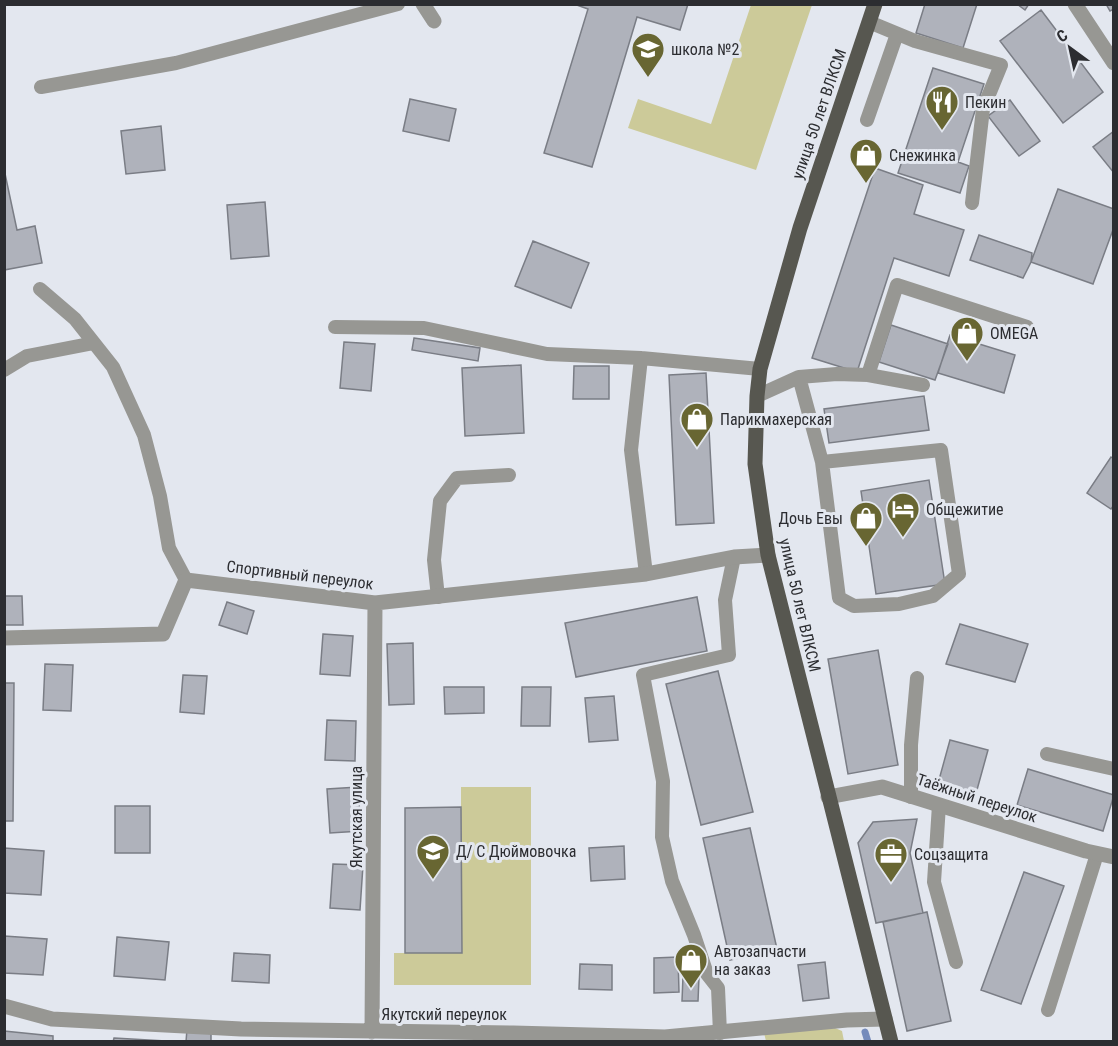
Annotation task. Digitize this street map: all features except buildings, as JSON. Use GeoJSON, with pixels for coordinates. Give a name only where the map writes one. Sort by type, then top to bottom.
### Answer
{"type":"FeatureCollection","features":[{"type":"Feature","properties":{"kind":"main road","name":"улица 50 лет ВЛКСМ"},"geometry":{"type":"LineString","coordinates":[[874,4],[800,228],[760,369],[755,464],[768,555],[891,1041]]}},
{"type":"Feature","properties":{"kind":"street"},"geometry":{"type":"LineString","coordinates":[[423,4],[434,21]]}},
{"type":"Feature","properties":{"kind":"street"},"geometry":{"type":"LineString","coordinates":[[1075,4],[1113,63]]}},
{"type":"Feature","properties":{"kind":"street","name":"Спортивный переулок"},"geometry":{"type":"LineString","coordinates":[[186,580],[375,603],[646,574],[734,557],[768,555]]}},
{"type":"Feature","properties":{"kind":"street"},"geometry":{"type":"LineString","coordinates":[[4,638],[163,634],[186,580]]}},
{"type":"Feature","properties":{"kind":"street","name":"Якутская улица"},"geometry":{"type":"LineString","coordinates":[[372,1032],[375,603]]}},
{"type":"Feature","properties":{"kind":"street","name":"Таёжный переулок"},"geometry":{"type":"LineString","coordinates":[[828,797],[882,787],[1113,857]]}},
{"type":"Feature","properties":{"kind":"street","name":"Якутский переулок"},"geometry":{"type":"LineString","coordinates":[[4,1006],[52,1019],[241,1035],[372,1032],[700,1038],[720,1033],[847,1020],[885,1019]]}},
{"type":"Feature","properties":{"kind":"lane"},"geometry":{"type":"LineString","coordinates":[[41,87],[176,63],[398,4]]}},
{"type":"Feature","properties":{"kind":"lane"},"geometry":{"type":"LineString","coordinates":[[869,22],[915,41],[1001,65],[983,109],[972,203]]}},
{"type":"Feature","properties":{"kind":"lane"},"geometry":{"type":"LineString","coordinates":[[867,120],[897,34]]}},
{"type":"Feature","properties":{"kind":"lane"},"geometry":{"type":"LineString","coordinates":[[868,375],[897,285],[1027,327]]}},
{"type":"Feature","properties":{"kind":"lane"},"geometry":{"type":"LineString","coordinates":[[40,289],[75,319],[114,367],[144,435],[160,496],[169,548],[186,580]]}},
{"type":"Feature","properties":{"kind":"lane"},"geometry":{"type":"LineString","coordinates":[[335,327],[424,328],[547,354],[640,358],[760,369]]}},
{"type":"Feature","properties":{"kind":"lane"},"geometry":{"type":"LineString","coordinates":[[4,370],[27,356],[94,343]]}},
{"type":"Feature","properties":{"kind":"lane"},"geometry":{"type":"LineString","coordinates":[[640,358],[631,450],[646,574]]}},
{"type":"Feature","properties":{"kind":"lane"},"geometry":{"type":"LineString","coordinates":[[757,396],[800,377],[868,375],[923,385]]}},
{"type":"Feature","properties":{"kind":"lane"},"geometry":{"type":"LineString","coordinates":[[800,377],[822,462],[839,598],[854,606],[899,604],[933,596],[959,574],[941,450],[822,462]]}},
{"type":"Feature","properties":{"kind":"lane"},"geometry":{"type":"LineString","coordinates":[[438,597],[434,560],[440,501],[457,478],[509,474]]}},
{"type":"Feature","properties":{"kind":"lane"},"geometry":{"type":"LineString","coordinates":[[720,1033],[718,988],[707,974],[672,881],[662,837],[663,781],[643,675],[729,655],[725,600],[734,557]]}},
{"type":"Feature","properties":{"kind":"lane"},"geometry":{"type":"LineString","coordinates":[[912,796],[911,745],[917,678]]}},
{"type":"Feature","properties":{"kind":"lane"},"geometry":{"type":"LineString","coordinates":[[1047,754],[1113,770]]}},
{"type":"Feature","properties":{"kind":"lane"},"geometry":{"type":"LineString","coordinates":[[939,805],[934,882],[956,962]]}},
{"type":"Feature","properties":{"kind":"lane"},"geometry":{"type":"LineString","coordinates":[[1048,1010],[1097,854]]}},
{"type":"Feature","properties":{"kind":"shaded area"},"geometry":{"type":"Polygon","coordinates":[[[751,5],[812,5],[756,170],[628,128],[638,99],[711,124],[751,5]]]}},
{"type":"Feature","properties":{"kind":"shaded area"},"geometry":{"type":"Polygon","coordinates":[[[461,787],[531,787],[531,985],[394,985],[394,953],[461,953],[461,787]]]}},
{"type":"Feature","properties":{"kind":"shaded area"},"geometry":{"type":"Polygon","coordinates":[[[835,1028],[842,1031],[844,1041],[766,1041],[764,1033],[835,1028]]]}},
{"type":"Feature","properties":{"kind":"waterway"},"geometry":{"type":"LineString","coordinates":[[865,1032],[868,1042]]}},
{"type":"Feature","properties":{"kind":"place","name":"школа №2"},"geometry":{"type":"Point","coordinates":[648,78]}},
{"type":"Feature","properties":{"kind":"place","name":"Пекин"},"geometry":{"type":"Point","coordinates":[942,131]}},
{"type":"Feature","properties":{"kind":"place","name":"Снежинка"},"geometry":{"type":"Point","coordinates":[866,184]}},
{"type":"Feature","properties":{"kind":"place","name":"OMEGA"},"geometry":{"type":"Point","coordinates":[967,362]}},
{"type":"Feature","properties":{"kind":"place","name":"Парикмахерская"},"geometry":{"type":"Point","coordinates":[697,448]}},
{"type":"Feature","properties":{"kind":"place","name":"Общежитие"},"geometry":{"type":"Point","coordinates":[903,538]}},
{"type":"Feature","properties":{"kind":"place","name":"Дочь Евы"},"geometry":{"type":"Point","coordinates":[866,547]}},
{"type":"Feature","properties":{"kind":"place","name":"Д/ С Дюймовочка"},"geometry":{"type":"Point","coordinates":[433,880]}},
{"type":"Feature","properties":{"kind":"place","name":"Соцзащита"},"geometry":{"type":"Point","coordinates":[891,883]}},
{"type":"Feature","properties":{"kind":"place","name":"Автозапчасти на заказ"},"geometry":{"type":"Point","coordinates":[691,989]}}]}
